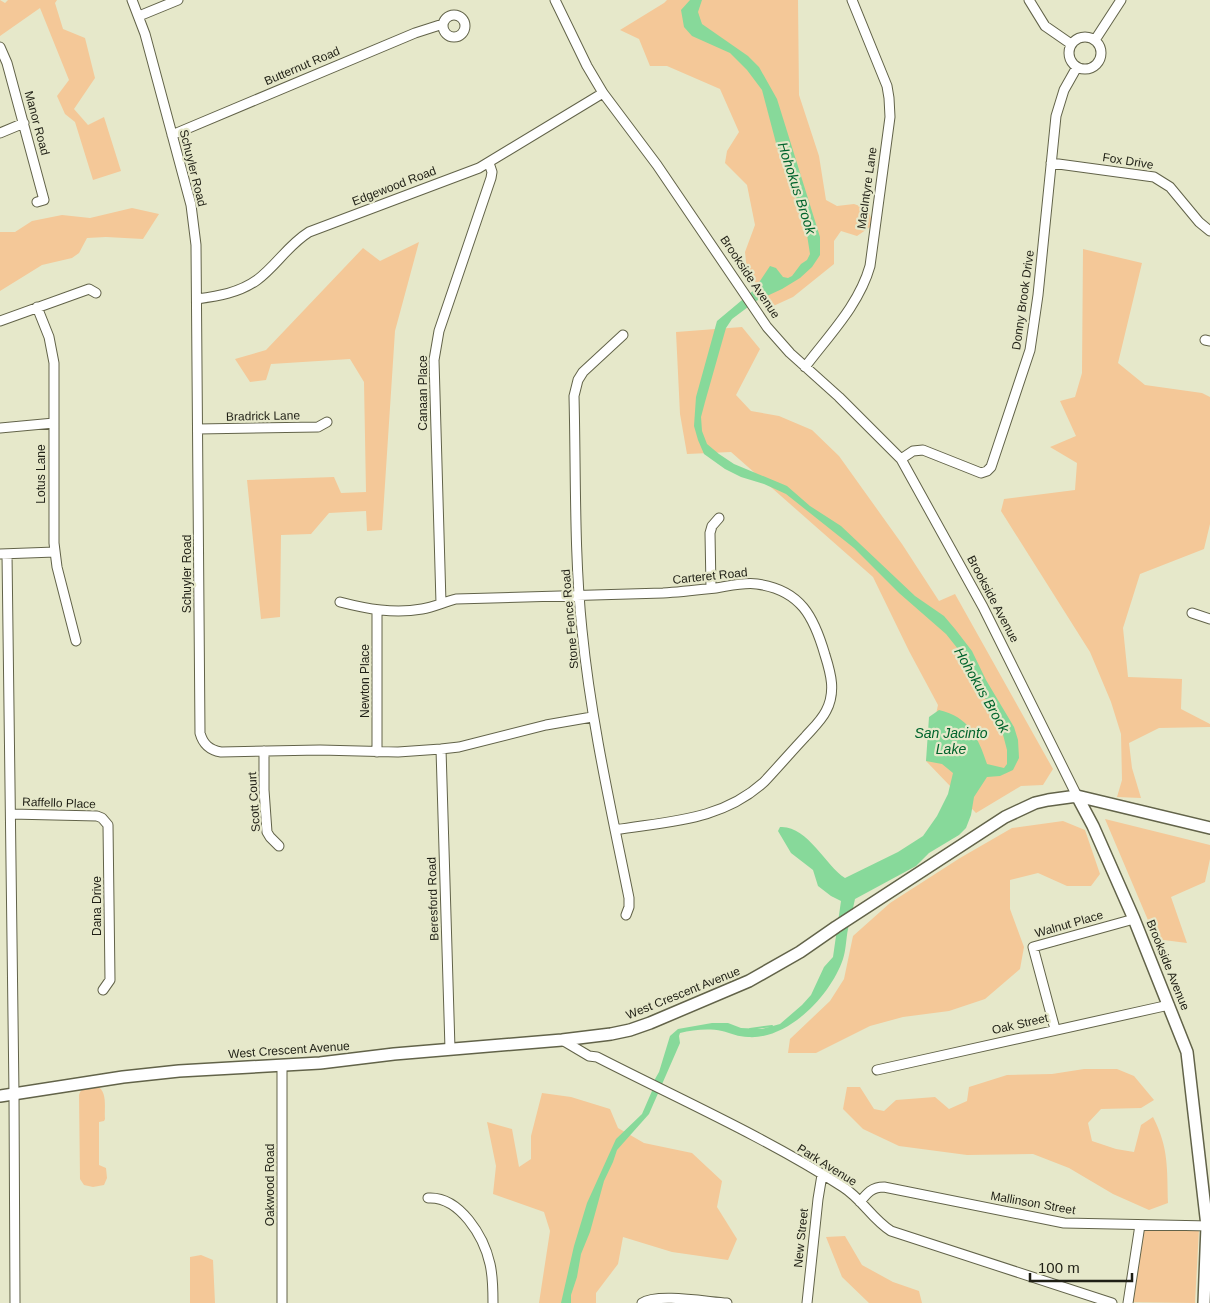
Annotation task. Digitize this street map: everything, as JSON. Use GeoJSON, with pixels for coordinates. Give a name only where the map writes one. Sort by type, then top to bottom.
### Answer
{"type":"FeatureCollection","features":[{"type":"Feature","properties":{"kind":"main road","name":"West Crescent Avenue"},"geometry":{"type":"LineString","coordinates":[[0,1096],[114,1078],[179,1071],[282,1066],[610,1034],[650,1023],[749,981],[800,952],[852,916],[1006,817],[1034,804],[1078,796],[1210,828]]}},
{"type":"Feature","properties":{"kind":"main road","name":"Brookside Avenue"},"geometry":{"type":"LineString","coordinates":[[1078,796],[1134,918],[1187,1052],[1208,1226],[1204,1303]]}},
{"type":"Feature","properties":{"kind":"main road"},"geometry":{"type":"LineString","coordinates":[[1093,826],[1096,813],[1107,803]]}},
{"type":"Feature","properties":{"kind":"street","name":"Schuyler Road"},"geometry":{"type":"LineString","coordinates":[[132,0],[139,16],[172,135],[194,224],[197,299],[200,732],[204,743],[215,751],[221,752],[320,750],[377,752],[441,749],[458,747],[546,725],[592,717]]}},
{"type":"Feature","properties":{"kind":"street"},"geometry":{"type":"LineString","coordinates":[[139,16],[178,0]]}},
{"type":"Feature","properties":{"kind":"street","name":"Brookside Avenue"},"geometry":{"type":"LineString","coordinates":[[555,0],[587,66],[603,93],[657,165],[776,338],[901,459],[983,607],[1078,796]]}},
{"type":"Feature","properties":{"kind":"street","name":"MacIntyre Lane"},"geometry":{"type":"LineString","coordinates":[[805,367],[854,303],[866,280],[870,266],[889,120],[887,86],[852,0]]}},
{"type":"Feature","properties":{"kind":"street"},"geometry":{"type":"LineString","coordinates":[[1029,0],[1045,26],[1071,44]]}},
{"type":"Feature","properties":{"kind":"street"},"geometry":{"type":"LineString","coordinates":[[1094,40],[1121,0]]}},
{"type":"Feature","properties":{"kind":"street","name":"Butternut Road"},"geometry":{"type":"LineString","coordinates":[[172,135],[415,33],[443,24]]}},
{"type":"Feature","properties":{"kind":"street"},"geometry":{"type":"LineString","coordinates":[[1079,38],[1094,40],[1100,49],[1100,59],[1093,67],[1082,69],[1077,67],[1070,60],[1071,44],[1079,38]]}},
{"type":"Feature","properties":{"kind":"street","name":"Manor Road"},"geometry":{"type":"LineString","coordinates":[[0,47],[7,62],[44,200],[38,202]]}},
{"type":"Feature","properties":{"kind":"street","name":"Donny Brook Drive"},"geometry":{"type":"LineString","coordinates":[[901,459],[913,451],[923,450],[981,473],[991,467],[1030,350],[1038,295],[1056,116],[1060,100],[1070,77],[1077,67]]}},
{"type":"Feature","properties":{"kind":"street","name":"Edgewood Road"},"geometry":{"type":"LineString","coordinates":[[197,299],[227,294],[248,286],[264,274],[290,246],[309,232],[489,163],[603,93]]}},
{"type":"Feature","properties":{"kind":"street"},"geometry":{"type":"LineString","coordinates":[[0,133],[24,123]]}},
{"type":"Feature","properties":{"kind":"street","name":"Canaan Place"},"geometry":{"type":"LineString","coordinates":[[441,603],[434,360],[439,331],[491,178],[492,172],[489,163]]}},
{"type":"Feature","properties":{"kind":"street","name":"Fox Drive"},"geometry":{"type":"LineString","coordinates":[[1051,163],[1154,177],[1170,187],[1190,212],[1210,232]]}},
{"type":"Feature","properties":{"kind":"street"},"geometry":{"type":"LineString","coordinates":[[0,320],[89,288],[96,293]]}},
{"type":"Feature","properties":{"kind":"street","name":"Lotus Lane"},"geometry":{"type":"LineString","coordinates":[[37,307],[49,337],[52,351],[55,552],[61,585],[76,641]]}},
{"type":"Feature","properties":{"kind":"street","name":"Stone Fence Road"},"geometry":{"type":"LineString","coordinates":[[623,335],[583,372],[575,388],[581,629],[592,717],[629,898],[629,907],[626,915]]}},
{"type":"Feature","properties":{"kind":"street","name":"Bradrick Lane"},"geometry":{"type":"LineString","coordinates":[[198,429],[318,427],[327,422]]}},
{"type":"Feature","properties":{"kind":"street"},"geometry":{"type":"LineString","coordinates":[[0,428],[54,423]]}},
{"type":"Feature","properties":{"kind":"street"},"geometry":{"type":"LineString","coordinates":[[711,588],[710,533],[712,526],[718,518]]}},
{"type":"Feature","properties":{"kind":"street"},"geometry":{"type":"LineString","coordinates":[[14,1303],[11,861],[4,643],[4,554],[55,552]]}},
{"type":"Feature","properties":{"kind":"street","name":"Carteret Road"},"geometry":{"type":"LineString","coordinates":[[340,602],[377,610],[420,609],[456,599],[663,593],[756,583],[779,590],[798,602],[809,615],[818,631],[832,682],[830,702],[822,718],[764,782],[742,800],[717,812],[702,816],[615,830]]}},
{"type":"Feature","properties":{"kind":"street","name":"Newton Place"},"geometry":{"type":"LineString","coordinates":[[377,610],[377,752]]}},
{"type":"Feature","properties":{"kind":"street"},"geometry":{"type":"LineString","coordinates":[[1192,613],[1210,619]]}},
{"type":"Feature","properties":{"kind":"street","name":"Beresford Road"},"geometry":{"type":"LineString","coordinates":[[441,749],[450,1049]]}},
{"type":"Feature","properties":{"kind":"street","name":"Scott Court"},"geometry":{"type":"LineString","coordinates":[[264,751],[267,832],[270,838],[279,846]]}},
{"type":"Feature","properties":{"kind":"street","name":"Raffello Place"},"geometry":{"type":"LineString","coordinates":[[10,814],[97,816],[106,821]]}},
{"type":"Feature","properties":{"kind":"street","name":"Dana Drive"},"geometry":{"type":"LineString","coordinates":[[102,990],[110,980],[109,830],[106,821]]}},
{"type":"Feature","properties":{"kind":"street"},"geometry":{"type":"LineString","coordinates":[[0,861],[11,861]]}},
{"type":"Feature","properties":{"kind":"street","name":"Walnut Place"},"geometry":{"type":"LineString","coordinates":[[1055,1029],[1033,947],[1134,918]]}},
{"type":"Feature","properties":{"kind":"street","name":"Oak Street"},"geometry":{"type":"LineString","coordinates":[[877,1070],[1169,1004]]}},
{"type":"Feature","properties":{"kind":"street","name":"Park Avenue"},"geometry":{"type":"LineString","coordinates":[[562,1040],[589,1056],[597,1057],[746,1133],[845,1188],[880,1224],[890,1231],[1112,1303]]}},
{"type":"Feature","properties":{"kind":"street","name":"Oakwood Road"},"geometry":{"type":"LineString","coordinates":[[282,1066],[282,1303]]}},
{"type":"Feature","properties":{"kind":"street","name":"New Street"},"geometry":{"type":"LineString","coordinates":[[807,1303],[822,1175]]}},
{"type":"Feature","properties":{"kind":"street","name":"Mallinson Street"},"geometry":{"type":"LineString","coordinates":[[860,1202],[870,1190],[884,1187],[1064,1223],[1208,1226]]}},
{"type":"Feature","properties":{"kind":"street"},"geometry":{"type":"LineString","coordinates":[[428,1198],[440,1199],[453,1206],[472,1225],[480,1237],[490,1264],[493,1303]]}},
{"type":"Feature","properties":{"kind":"street"},"geometry":{"type":"LineString","coordinates":[[1128,1303],[1140,1225]]}},
{"type":"Feature","properties":{"kind":"street"},"geometry":{"type":"LineString","coordinates":[[642,1303],[664,1298],[727,1303]]}},
{"type":"Feature","properties":{"kind":"shaded area"},"geometry":{"type":"Polygon","coordinates":[[[0,0],[5,3],[8,0],[57,0],[55,3],[63,29],[85,38],[95,78],[74,109],[88,125],[104,117],[121,171],[93,180],[75,122],[65,114],[57,96],[69,80],[40,8],[0,36],[0,0]]]}},
{"type":"Feature","properties":{"kind":"shaded area"},"geometry":{"type":"Polygon","coordinates":[[[667,0],[798,0],[799,95],[819,156],[826,200],[837,206],[854,204],[868,209],[873,225],[857,236],[841,231],[834,241],[834,264],[793,297],[769,308],[756,283],[747,271],[745,252],[755,225],[747,185],[725,163],[727,151],[739,132],[720,89],[667,66],[650,66],[639,39],[620,30],[667,0]]]}},
{"type":"Feature","properties":{"kind":"shaded area"},"geometry":{"type":"Polygon","coordinates":[[[132,208],[159,214],[143,239],[87,238],[79,253],[72,258],[42,265],[0,291],[0,232],[15,232],[32,221],[62,215],[90,218],[132,208]]]}},
{"type":"Feature","properties":{"kind":"shaded area"},"geometry":{"type":"Polygon","coordinates":[[[419,242],[395,331],[382,530],[367,531],[366,511],[329,513],[311,534],[281,535],[280,617],[261,619],[247,480],[334,477],[341,493],[366,492],[364,382],[350,359],[271,364],[266,380],[250,382],[235,359],[266,350],[363,248],[380,261],[419,242]]]}},
{"type":"Feature","properties":{"kind":"shaded area"},"geometry":{"type":"Polygon","coordinates":[[[1083,249],[1142,263],[1118,363],[1145,385],[1202,393],[1210,397],[1210,524],[1204,549],[1140,574],[1123,628],[1128,677],[1182,679],[1181,709],[1210,724],[1210,727],[1159,728],[1129,743],[1132,768],[1141,798],[1117,797],[1122,780],[1121,734],[1111,702],[1090,652],[1001,511],[1004,499],[1075,490],[1077,463],[1050,447],[1076,436],[1060,401],[1075,397],[1082,373],[1083,249]]]}},
{"type":"Feature","properties":{"kind":"shaded area"},"geometry":{"type":"Polygon","coordinates":[[[742,327],[760,349],[736,395],[751,411],[779,416],[812,430],[839,456],[902,544],[939,601],[955,594],[1053,769],[1043,785],[1021,786],[976,813],[926,761],[938,705],[873,577],[731,452],[687,454],[680,414],[676,332],[742,327]]]}},
{"type":"Feature","properties":{"kind":"shaded area"},"geometry":{"type":"Polygon","coordinates":[[[1105,819],[1210,845],[1210,859],[1205,882],[1171,897],[1187,943],[1156,939],[1105,819]]]}},
{"type":"Feature","properties":{"kind":"shaded area"},"geometry":{"type":"Polygon","coordinates":[[[1063,821],[1085,830],[1100,874],[1091,886],[1067,886],[1038,873],[1010,880],[1010,909],[1024,947],[1020,969],[985,999],[949,1011],[903,1017],[870,1026],[816,1053],[788,1053],[790,1039],[830,1001],[844,979],[853,936],[890,903],[960,858],[1012,828],[1063,821]]]}},
{"type":"Feature","properties":{"kind":"shaded area"},"geometry":{"type":"Polygon","coordinates":[[[1084,1069],[1117,1069],[1134,1076],[1154,1100],[1141,1108],[1101,1109],[1088,1123],[1092,1141],[1116,1149],[1134,1152],[1141,1125],[1153,1117],[1165,1149],[1168,1203],[1149,1210],[1113,1194],[1069,1168],[1033,1154],[967,1155],[899,1146],[863,1129],[843,1109],[847,1087],[860,1087],[874,1109],[884,1111],[896,1100],[935,1097],[949,1109],[967,1101],[969,1087],[1007,1075],[1052,1074],[1084,1069]]]}},
{"type":"Feature","properties":{"kind":"shaded area"},"geometry":{"type":"Polygon","coordinates":[[[97,1086],[103,1092],[105,1105],[105,1119],[99,1122],[99,1165],[106,1168],[107,1178],[104,1185],[93,1187],[84,1185],[80,1179],[79,1095],[83,1089],[97,1086]]]}},
{"type":"Feature","properties":{"kind":"shaded area"},"geometry":{"type":"Polygon","coordinates":[[[542,1093],[571,1097],[610,1109],[618,1128],[644,1143],[692,1153],[722,1181],[717,1207],[737,1239],[728,1260],[672,1252],[623,1237],[618,1264],[596,1293],[596,1303],[539,1303],[550,1231],[544,1212],[493,1194],[496,1166],[487,1122],[512,1129],[519,1167],[531,1159],[531,1136],[542,1093]]]}},
{"type":"Feature","properties":{"kind":"shaded area"},"geometry":{"type":"Polygon","coordinates":[[[1142,1228],[1199,1229],[1195,1303],[1132,1302],[1142,1228]]]}},
{"type":"Feature","properties":{"kind":"shaded area"},"geometry":{"type":"Polygon","coordinates":[[[845,1236],[862,1265],[893,1282],[919,1291],[922,1303],[869,1303],[842,1277],[826,1237],[845,1236]]]}},
{"type":"Feature","properties":{"kind":"shaded area"},"geometry":{"type":"Polygon","coordinates":[[[201,1255],[213,1260],[215,1303],[190,1303],[190,1257],[201,1255]]]}},
{"type":"Feature","properties":{"kind":"water","name":"San Jacinto Lake"},"geometry":{"type":"Polygon","coordinates":[[[690,0],[702,0],[698,12],[702,24],[748,56],[759,67],[777,99],[820,237],[820,255],[812,267],[800,278],[782,289],[756,301],[732,319],[726,328],[701,417],[702,431],[707,444],[734,464],[787,486],[810,506],[841,526],[915,596],[944,616],[972,651],[986,680],[1014,727],[1018,740],[1019,758],[1013,770],[1000,776],[987,777],[974,797],[971,815],[966,828],[959,835],[929,853],[916,866],[855,899],[844,956],[837,973],[829,987],[806,1013],[778,1031],[763,1036],[745,1037],[711,1030],[695,1030],[680,1033],[680,1043],[649,1114],[617,1150],[604,1181],[590,1232],[581,1254],[577,1277],[571,1295],[571,1303],[561,1303],[574,1246],[587,1203],[616,1139],[642,1114],[659,1072],[670,1036],[678,1029],[712,1023],[728,1023],[741,1028],[762,1029],[780,1024],[811,995],[824,967],[833,957],[841,901],[818,886],[813,870],[791,853],[778,831],[780,827],[790,828],[799,832],[845,878],[898,852],[923,836],[937,816],[948,794],[953,773],[942,764],[926,761],[929,717],[939,710],[949,713],[965,723],[976,737],[987,764],[1004,768],[1007,764],[1007,750],[1001,727],[958,649],[946,634],[899,593],[854,548],[786,494],[725,469],[704,454],[698,440],[694,426],[696,397],[717,321],[754,290],[770,266],[776,268],[783,277],[788,278],[807,260],[810,254],[805,222],[776,143],[762,90],[747,70],[730,53],[692,36],[684,27],[681,10],[690,0]]]}},
{"type":"Feature","properties":{"kind":"waterway","name":"Hohokus Brook"},"geometry":{"type":"LineString","coordinates":[[750,1029],[772,1026]]}}]}
